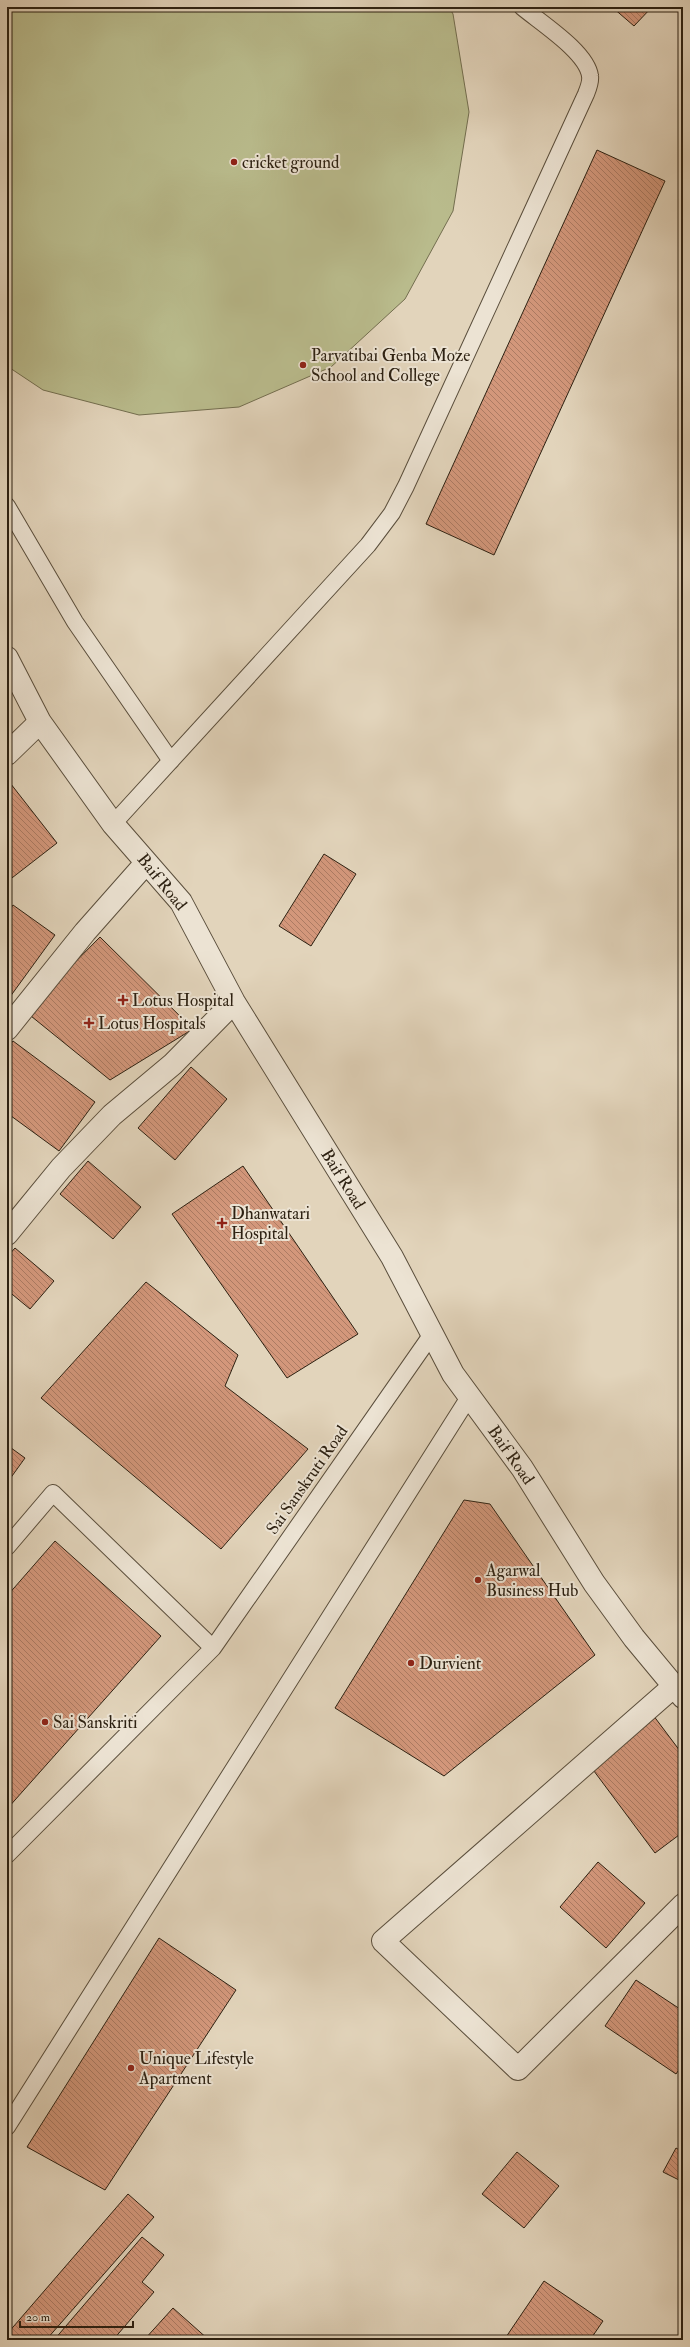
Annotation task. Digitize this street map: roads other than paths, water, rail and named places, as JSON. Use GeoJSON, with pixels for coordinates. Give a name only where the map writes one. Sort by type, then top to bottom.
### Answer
{"type":"FeatureCollection","features":[{"type":"Feature","properties":{"kind":"street","name":"Baif Road"},"geometry":{"type":"LineString","coordinates":[[7,658],[40,722],[113,824],[181,902],[234,1002],[392,1257],[453,1374],[522,1468],[594,1583],[634,1638],[678,1692]]}},
{"type":"Feature","properties":{"kind":"street"},"geometry":{"type":"LineString","coordinates":[[7,754],[40,722]]}},
{"type":"Feature","properties":{"kind":"street"},"geometry":{"type":"LineString","coordinates":[[7,1029],[85,932],[146,862]]}},
{"type":"Feature","properties":{"kind":"street"},"geometry":{"type":"LineString","coordinates":[[7,1234],[61,1168],[112,1115],[173,1064],[234,1002]]}},
{"type":"Feature","properties":{"kind":"street"},"geometry":{"type":"LineString","coordinates":[[678,1692],[383,1941],[518,2069],[683,1905]]}},
{"type":"Feature","properties":{"kind":"lane"},"geometry":{"type":"LineString","coordinates":[[113,824],[368,545],[392,513],[456,380],[586,94],[590,78],[587,67],[578,53],[522,7]]}},
{"type":"Feature","properties":{"kind":"lane"},"geometry":{"type":"LineString","coordinates":[[7,506],[75,622],[171,761]]}},
{"type":"Feature","properties":{"kind":"lane","name":"Sai Sanskruti Road"},"geometry":{"type":"LineString","coordinates":[[7,1855],[213,1648],[432,1334]]}},
{"type":"Feature","properties":{"kind":"lane"},"geometry":{"type":"LineString","coordinates":[[7,2127],[469,1397]]}},
{"type":"Feature","properties":{"kind":"lane"},"geometry":{"type":"LineString","coordinates":[[7,1547],[53,1493],[213,1648]]}},
{"type":"Feature","properties":{"kind":"place","name":"cricket ground"},"geometry":{"type":"Point","coordinates":[234,162]}},
{"type":"Feature","properties":{"kind":"place","name":"Parvatibai Genba Moze School and College"},"geometry":{"type":"Point","coordinates":[303,365]}},
{"type":"Feature","properties":{"kind":"place","name":"Lotus Hospital"},"geometry":{"type":"Point","coordinates":[123,1000]}},
{"type":"Feature","properties":{"kind":"place","name":"Lotus Hospitals"},"geometry":{"type":"Point","coordinates":[89,1023]}},
{"type":"Feature","properties":{"kind":"place","name":"Dhanwatari Hospital"},"geometry":{"type":"Point","coordinates":[222,1223]}},
{"type":"Feature","properties":{"kind":"place","name":"Agarwal Business Hub"},"geometry":{"type":"Point","coordinates":[478,1580]}},
{"type":"Feature","properties":{"kind":"place","name":"Durvient"},"geometry":{"type":"Point","coordinates":[411,1663]}},
{"type":"Feature","properties":{"kind":"place","name":"Sai Sanskriti"},"geometry":{"type":"Point","coordinates":[45,1722]}},
{"type":"Feature","properties":{"kind":"place","name":"Unique Lifestyle Apartment"},"geometry":{"type":"Point","coordinates":[131,2068]}}]}
